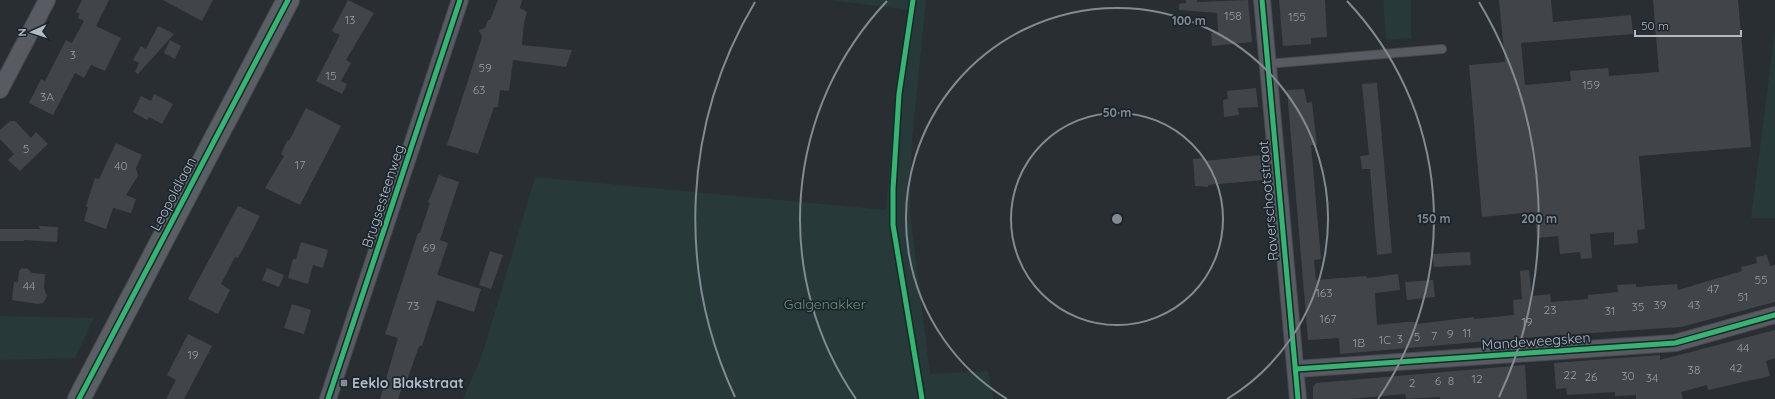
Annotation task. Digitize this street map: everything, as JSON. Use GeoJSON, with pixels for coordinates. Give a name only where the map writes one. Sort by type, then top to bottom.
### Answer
{"type":"FeatureCollection","features":[{"type":"Feature","properties":{"kind":"main road","name":"Leopoldlaan"},"geometry":{"type":"LineString","coordinates":[[79,399],[288,0]]}},
{"type":"Feature","properties":{"kind":"street"},"geometry":{"type":"LineString","coordinates":[[0,90],[47,0]]}},
{"type":"Feature","properties":{"kind":"street","name":"Brugsesteenweg"},"geometry":{"type":"LineString","coordinates":[[328,399],[460,0]]}},
{"type":"Feature","properties":{"kind":"street","name":"Raverschootstraat"},"geometry":{"type":"LineString","coordinates":[[1262,0],[1298,399]]}},
{"type":"Feature","properties":{"kind":"street","name":"Mandeweegsken"},"geometry":{"type":"LineString","coordinates":[[1296,369],[1675,344],[1775,315]]}},
{"type":"Feature","properties":{"kind":"lane"},"geometry":{"type":"LineString","coordinates":[[1268,64],[1442,49]]}},
{"type":"Feature","properties":{"kind":"green space","name":"Galgenakker"},"geometry":{"type":"Polygon","coordinates":[[[830,0],[926,0],[912,140],[910,212],[930,374],[988,371],[994,399],[463,399],[482,355],[535,177],[886,210],[893,123],[909,10],[830,0]]]}},
{"type":"Feature","properties":{"kind":"green space"},"geometry":{"type":"Polygon","coordinates":[[[1383,0],[1411,0],[1411,38],[1386,40],[1383,0]]]}},
{"type":"Feature","properties":{"kind":"green space"},"geometry":{"type":"Polygon","coordinates":[[[1775,30],[1775,218],[1751,218],[1775,30]]]}},
{"type":"Feature","properties":{"kind":"green space"},"geometry":{"type":"Polygon","coordinates":[[[0,316],[94,318],[75,358],[0,360],[0,316]]]}},
{"type":"Feature","properties":{"kind":"building"},"geometry":{"type":"Polygon","coordinates":[[[82,0],[109,0],[96,26],[121,38],[105,71],[91,65],[84,78],[75,73],[53,115],[29,103],[41,79],[45,81],[66,40],[72,43],[84,21],[78,18],[80,14],[76,12],[82,0]]]}},
{"type":"Feature","properties":{"kind":"building"},"geometry":{"type":"Polygon","coordinates":[[[163,0],[213,0],[202,21],[163,0]]]}},
{"type":"Feature","properties":{"kind":"building"},"geometry":{"type":"Polygon","coordinates":[[[348,0],[374,13],[346,60],[351,63],[341,81],[347,84],[342,94],[316,81],[340,35],[332,31],[348,0]]]}},
{"type":"Feature","properties":{"kind":"building"},"geometry":{"type":"Polygon","coordinates":[[[498,0],[522,0],[520,8],[527,12],[524,23],[522,45],[572,50],[566,67],[513,60],[509,91],[500,90],[498,107],[494,107],[478,154],[447,145],[482,37],[479,30],[485,28],[498,0]]]}},
{"type":"Feature","properties":{"kind":"building"},"geometry":{"type":"Polygon","coordinates":[[[1186,0],[1197,0],[1197,2],[1248,0],[1252,42],[1212,46],[1211,33],[1218,32],[1217,13],[1179,10],[1179,4],[1186,3],[1186,0]]]}},
{"type":"Feature","properties":{"kind":"building"},"geometry":{"type":"Polygon","coordinates":[[[1279,0],[1325,0],[1327,37],[1311,38],[1311,44],[1283,46],[1279,0]]]}},
{"type":"Feature","properties":{"kind":"building"},"geometry":{"type":"Polygon","coordinates":[[[1499,0],[1551,0],[1553,22],[1631,15],[1633,34],[1521,43],[1525,85],[1571,81],[1570,71],[1608,68],[1609,76],[1659,72],[1653,0],[1738,0],[1751,147],[1639,156],[1645,229],[1637,230],[1638,243],[1628,244],[1614,245],[1614,232],[1590,234],[1592,258],[1581,259],[1580,252],[1560,254],[1558,236],[1537,238],[1535,212],[1482,217],[1469,65],[1505,62],[1499,0]]]}},
{"type":"Feature","properties":{"kind":"building"},"geometry":{"type":"Polygon","coordinates":[[[158,26],[174,34],[138,74],[135,72],[139,63],[133,60],[141,46],[146,49],[158,26]]]}},
{"type":"Feature","properties":{"kind":"building"},"geometry":{"type":"Polygon","coordinates":[[[170,40],[181,46],[175,59],[164,53],[170,40]]]}},
{"type":"Feature","properties":{"kind":"building"},"geometry":{"type":"Polygon","coordinates":[[[1377,83],[1392,253],[1377,255],[1370,169],[1362,169],[1360,156],[1369,155],[1362,84],[1377,83]]]}},
{"type":"Feature","properties":{"kind":"building"},"geometry":{"type":"Polygon","coordinates":[[[1256,88],[1258,107],[1238,108],[1239,115],[1224,117],[1223,100],[1228,99],[1227,91],[1256,88]]]}},
{"type":"Feature","properties":{"kind":"building"},"geometry":{"type":"Polygon","coordinates":[[[1304,89],[1307,103],[1312,102],[1317,145],[1311,145],[1321,259],[1314,260],[1316,280],[1366,276],[1367,278],[1398,274],[1400,290],[1375,293],[1377,325],[1407,322],[1417,322],[1417,324],[1474,317],[1474,319],[1514,315],[1513,300],[1522,299],[1520,271],[1529,270],[1532,296],[1550,294],[1551,302],[1588,299],[1588,295],[1618,292],[1617,285],[1636,284],[1636,287],[1677,284],[1678,290],[1742,271],[1741,267],[1757,263],[1756,257],[1767,255],[1770,266],[1775,265],[1775,302],[1681,327],[1547,336],[1340,354],[1339,338],[1308,340],[1287,90],[1304,89]]]}},
{"type":"Feature","properties":{"kind":"building"},"geometry":{"type":"Polygon","coordinates":[[[154,94],[173,104],[162,124],[149,117],[147,120],[133,112],[141,96],[151,101],[154,94]]]}},
{"type":"Feature","properties":{"kind":"building"},"geometry":{"type":"Polygon","coordinates":[[[306,108],[341,126],[300,205],[265,188],[284,156],[281,154],[284,147],[288,140],[289,141],[306,108]]]}},
{"type":"Feature","properties":{"kind":"building"},"geometry":{"type":"Polygon","coordinates":[[[10,121],[15,121],[31,138],[36,132],[48,144],[20,171],[8,160],[14,154],[0,139],[0,130],[10,121]]]}},
{"type":"Feature","properties":{"kind":"building"},"geometry":{"type":"Polygon","coordinates":[[[116,143],[142,155],[136,168],[138,176],[126,195],[136,199],[131,213],[113,208],[106,229],[84,221],[88,207],[86,206],[95,178],[99,179],[116,143]]]}},
{"type":"Feature","properties":{"kind":"building"},"geometry":{"type":"Polygon","coordinates":[[[1262,155],[1264,180],[1208,185],[1208,187],[1195,186],[1193,159],[1204,158],[1204,161],[1262,155]]]}},
{"type":"Feature","properties":{"kind":"building"},"geometry":{"type":"Polygon","coordinates":[[[439,175],[459,182],[440,240],[448,243],[437,275],[481,289],[474,312],[437,300],[422,346],[419,346],[404,389],[402,388],[398,399],[380,399],[398,338],[385,334],[418,233],[420,233],[430,203],[428,202],[439,175]]]}},
{"type":"Feature","properties":{"kind":"building"},"geometry":{"type":"Polygon","coordinates":[[[238,206],[260,216],[238,258],[235,257],[221,284],[230,290],[218,314],[188,299],[238,206]]]}},
{"type":"Feature","properties":{"kind":"building"},"geometry":{"type":"Polygon","coordinates":[[[39,226],[58,227],[57,242],[24,240],[0,241],[0,229],[40,229],[39,226]]]}},
{"type":"Feature","properties":{"kind":"building"},"geometry":{"type":"Polygon","coordinates":[[[301,242],[328,250],[323,268],[313,265],[308,284],[288,278],[293,259],[296,259],[301,242]]]}},
{"type":"Feature","properties":{"kind":"building"},"geometry":{"type":"Polygon","coordinates":[[[490,251],[503,255],[491,289],[479,285],[490,251]]]}},
{"type":"Feature","properties":{"kind":"building"},"geometry":{"type":"Polygon","coordinates":[[[1470,252],[1471,265],[1434,267],[1432,254],[1470,252]]]}},
{"type":"Feature","properties":{"kind":"building"},"geometry":{"type":"Polygon","coordinates":[[[22,268],[28,269],[32,273],[45,274],[44,288],[47,296],[43,303],[38,304],[12,300],[14,282],[18,282],[19,271],[22,268]]]}},
{"type":"Feature","properties":{"kind":"building"},"geometry":{"type":"Polygon","coordinates":[[[267,268],[284,275],[279,287],[262,280],[267,268]]]}},
{"type":"Feature","properties":{"kind":"building"},"geometry":{"type":"Polygon","coordinates":[[[1433,280],[1435,297],[1407,300],[1405,282],[1433,280]]]}},
{"type":"Feature","properties":{"kind":"building"},"geometry":{"type":"Polygon","coordinates":[[[292,304],[311,310],[304,334],[284,328],[292,304]]]}},
{"type":"Feature","properties":{"kind":"building"},"geometry":{"type":"Polygon","coordinates":[[[1775,330],[1775,358],[1766,361],[1770,376],[1708,390],[1707,385],[1681,392],[1683,399],[1636,399],[1636,395],[1615,396],[1615,392],[1567,395],[1566,388],[1556,389],[1554,363],[1660,355],[1660,360],[1775,330]]]}},
{"type":"Feature","properties":{"kind":"building"},"geometry":{"type":"Polygon","coordinates":[[[188,334],[212,346],[184,399],[166,399],[176,380],[167,375],[188,334]]]}},
{"type":"Feature","properties":{"kind":"building"},"geometry":{"type":"Polygon","coordinates":[[[1525,365],[1527,399],[1440,399],[1440,397],[1406,399],[1405,394],[1350,399],[1313,399],[1313,387],[1316,383],[1525,365]]]}},
{"type":"Feature","properties":{"kind":"cycle path"},"geometry":{"type":"LineString","coordinates":[[79,399],[288,0]]}},
{"type":"Feature","properties":{"kind":"cycle path"},"geometry":{"type":"LineString","coordinates":[[328,399],[460,0]]}},
{"type":"Feature","properties":{"kind":"cycle path"},"geometry":{"type":"LineString","coordinates":[[913,0],[899,94],[893,189],[893,225],[922,399]]}},
{"type":"Feature","properties":{"kind":"cycle path"},"geometry":{"type":"LineString","coordinates":[[1262,0],[1298,399]]}},
{"type":"Feature","properties":{"kind":"cycle path"},"geometry":{"type":"LineString","coordinates":[[1296,369],[1675,343],[1775,315]]}},
{"type":"Feature","properties":{"kind":"place","name":"Eeklo Blakstraat"},"geometry":{"type":"Point","coordinates":[344,383]}}]}
